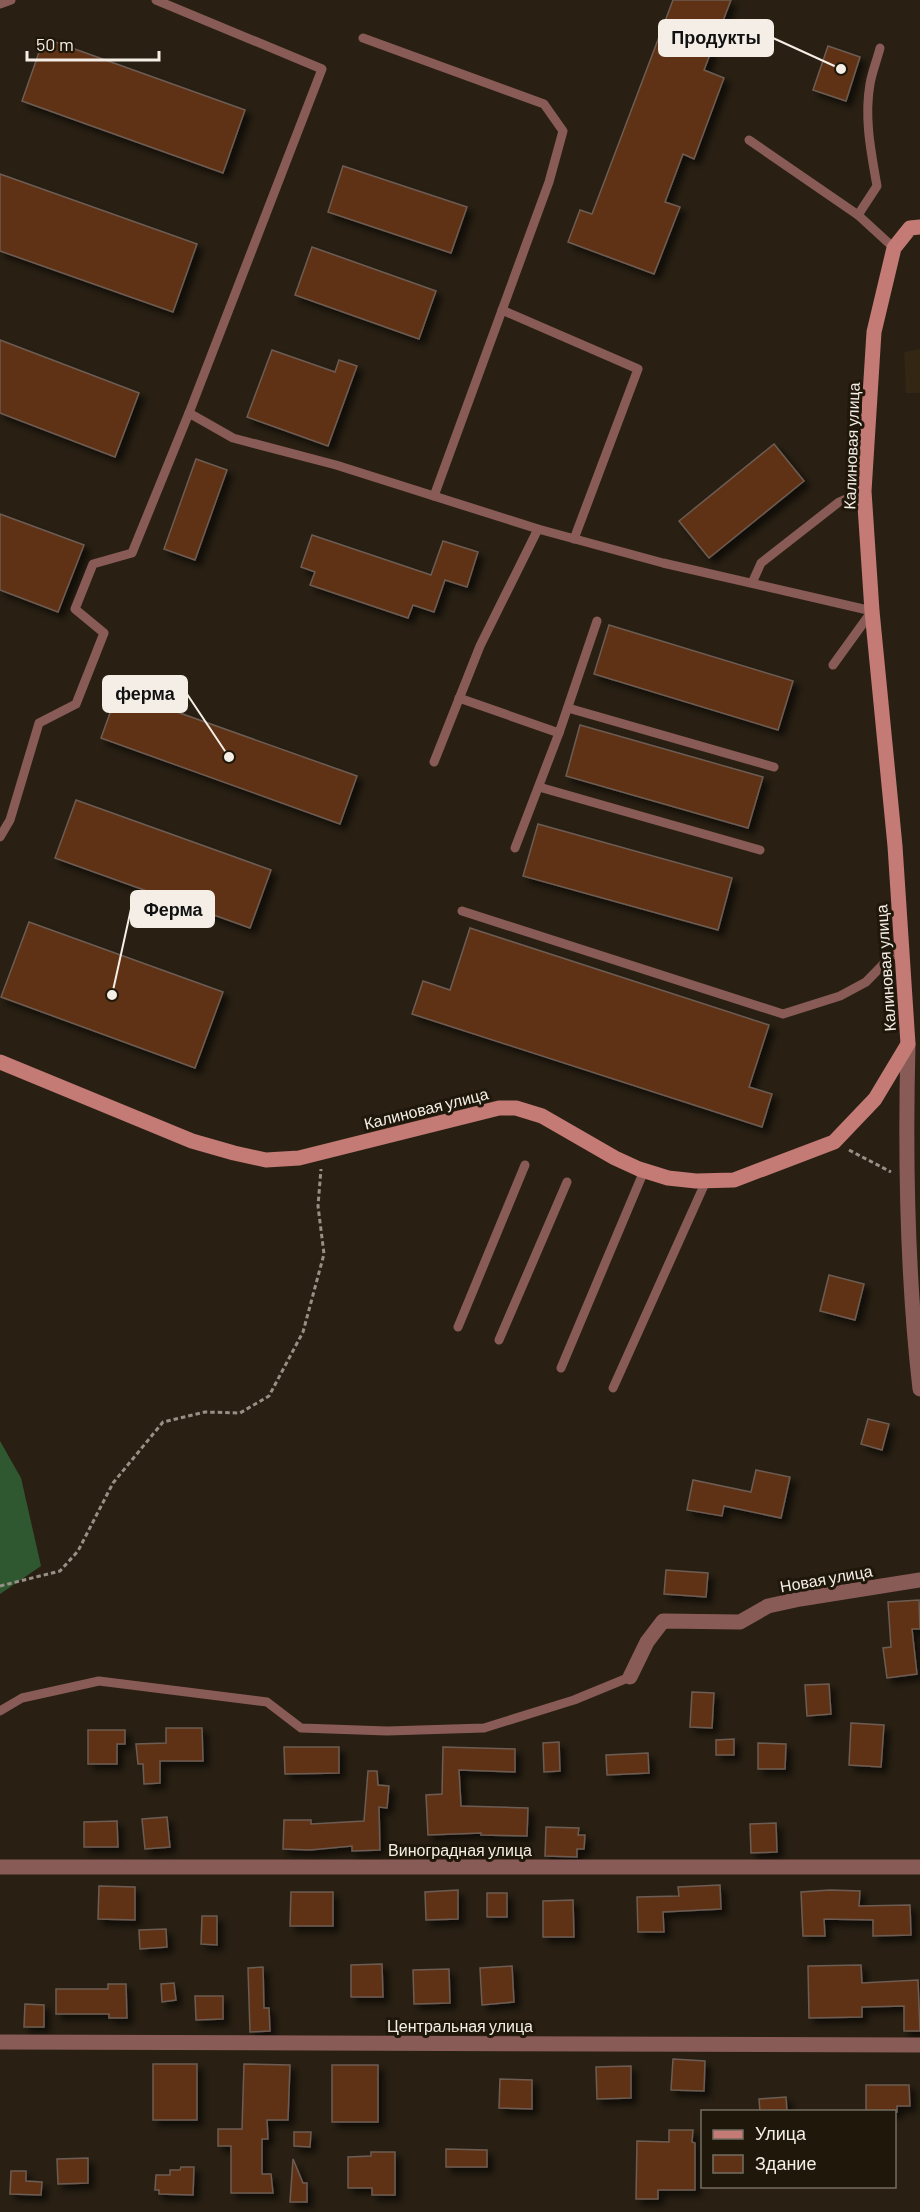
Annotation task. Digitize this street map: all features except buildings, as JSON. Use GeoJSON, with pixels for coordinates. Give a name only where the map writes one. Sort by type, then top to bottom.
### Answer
{"type":"FeatureCollection","features":[{"type":"Feature","properties":{"kind":"street"},"geometry":{"type":"LineString","coordinates":[[894,248],[910,228],[920,227]]}},
{"type":"Feature","properties":{"kind":"street","name":"Калиновая улица"},"geometry":{"type":"LineString","coordinates":[[0,1062],[192,1140],[266,1160],[299,1158],[499,1108],[516,1108],[542,1116],[615,1158],[644,1171],[668,1178],[706,1181],[734,1180],[834,1143],[875,1099],[908,1044],[895,846],[872,611],[864,491],[874,332],[894,248]]}},
{"type":"Feature","properties":{"kind":"street"},"geometry":{"type":"LineString","coordinates":[[908,1044],[914,1183],[915,1331],[920,1389]]}},
{"type":"Feature","properties":{"kind":"street","name":"Новая улица"},"geometry":{"type":"LineString","coordinates":[[630,1677],[647,1642],[663,1621],[740,1622],[768,1606],[920,1580]]}},
{"type":"Feature","properties":{"kind":"street","name":"Виноградная улица"},"geometry":{"type":"LineString","coordinates":[[0,1867],[920,1867]]}},
{"type":"Feature","properties":{"kind":"street","name":"Центральная улица"},"geometry":{"type":"LineString","coordinates":[[0,2042],[920,2045]]}},
{"type":"Feature","properties":{"kind":"lane"},"geometry":{"type":"LineString","coordinates":[[0,4],[11,0]]}},
{"type":"Feature","properties":{"kind":"lane"},"geometry":{"type":"LineString","coordinates":[[0,837],[10,820],[39,723],[76,704],[104,633],[75,609],[93,564],[132,553],[189,413],[322,69],[156,0]]}},
{"type":"Feature","properties":{"kind":"lane"},"geometry":{"type":"LineString","coordinates":[[363,38],[544,104],[563,131],[549,182],[434,496]]}},
{"type":"Feature","properties":{"kind":"lane"},"geometry":{"type":"LineString","coordinates":[[858,215],[877,186],[870,149],[868,96],[880,48]]}},
{"type":"Feature","properties":{"kind":"lane"},"geometry":{"type":"LineString","coordinates":[[749,140],[858,215],[894,248]]}},
{"type":"Feature","properties":{"kind":"lane"},"geometry":{"type":"LineString","coordinates":[[502,310],[638,369],[574,539]]}},
{"type":"Feature","properties":{"kind":"lane"},"geometry":{"type":"LineString","coordinates":[[189,413],[233,438],[336,465],[538,529],[663,563],[872,611],[833,665]]}},
{"type":"Feature","properties":{"kind":"lane"},"geometry":{"type":"LineString","coordinates":[[752,583],[761,563],[839,502],[864,491]]}},
{"type":"Feature","properties":{"kind":"lane"},"geometry":{"type":"LineString","coordinates":[[434,762],[480,646],[538,529]]}},
{"type":"Feature","properties":{"kind":"lane"},"geometry":{"type":"LineString","coordinates":[[515,848],[559,733],[597,621]]}},
{"type":"Feature","properties":{"kind":"lane"},"geometry":{"type":"LineString","coordinates":[[459,698],[559,733]]}},
{"type":"Feature","properties":{"kind":"lane"},"geometry":{"type":"LineString","coordinates":[[568,708],[774,767]]}},
{"type":"Feature","properties":{"kind":"lane"},"geometry":{"type":"LineString","coordinates":[[539,787],[760,850]]}},
{"type":"Feature","properties":{"kind":"lane"},"geometry":{"type":"LineString","coordinates":[[462,911],[783,1014],[840,996],[867,982],[901,946]]}},
{"type":"Feature","properties":{"kind":"lane"},"geometry":{"type":"LineString","coordinates":[[459,1327],[525,1165]]}},
{"type":"Feature","properties":{"kind":"lane"},"geometry":{"type":"LineString","coordinates":[[561,1368],[644,1171]]}},
{"type":"Feature","properties":{"kind":"lane"},"geometry":{"type":"LineString","coordinates":[[613,1388],[706,1181]]}},
{"type":"Feature","properties":{"kind":"lane"},"geometry":{"type":"LineString","coordinates":[[500,1340],[567,1182]]}},
{"type":"Feature","properties":{"kind":"lane"},"geometry":{"type":"LineString","coordinates":[[915,1331],[920,1307]]}},
{"type":"Feature","properties":{"kind":"lane"},"geometry":{"type":"LineString","coordinates":[[0,1711],[22,1698],[99,1682],[267,1702],[301,1728],[387,1731],[484,1728],[574,1700],[630,1677]]}},
{"type":"Feature","properties":{"kind":"path"},"geometry":{"type":"LineString","coordinates":[[834,1143],[914,1183]]}},
{"type":"Feature","properties":{"kind":"path"},"geometry":{"type":"LineString","coordinates":[[0,1586],[60,1571],[78,1551],[113,1483],[164,1422],[205,1412],[240,1413],[269,1396],[303,1332],[324,1254],[318,1206],[322,1152]]}},
{"type":"Feature","properties":{"kind":"shaded area"},"geometry":{"type":"Polygon","coordinates":[[[920,349],[920,393],[906,393],[904,352],[920,349]]]}},
{"type":"Feature","properties":{"kind":"green space"},"geometry":{"type":"Polygon","coordinates":[[[0,1441],[21,1478],[41,1566],[0,1594],[0,1441]]]}},
{"type":"Feature","properties":{"kind":"place","name":"Продукты"},"geometry":{"type":"Point","coordinates":[841,69]}},
{"type":"Feature","properties":{"kind":"place","name":"ферма"},"geometry":{"type":"Point","coordinates":[229,757]}},
{"type":"Feature","properties":{"kind":"place","name":"Ферма"},"geometry":{"type":"Point","coordinates":[112,995]}}]}
